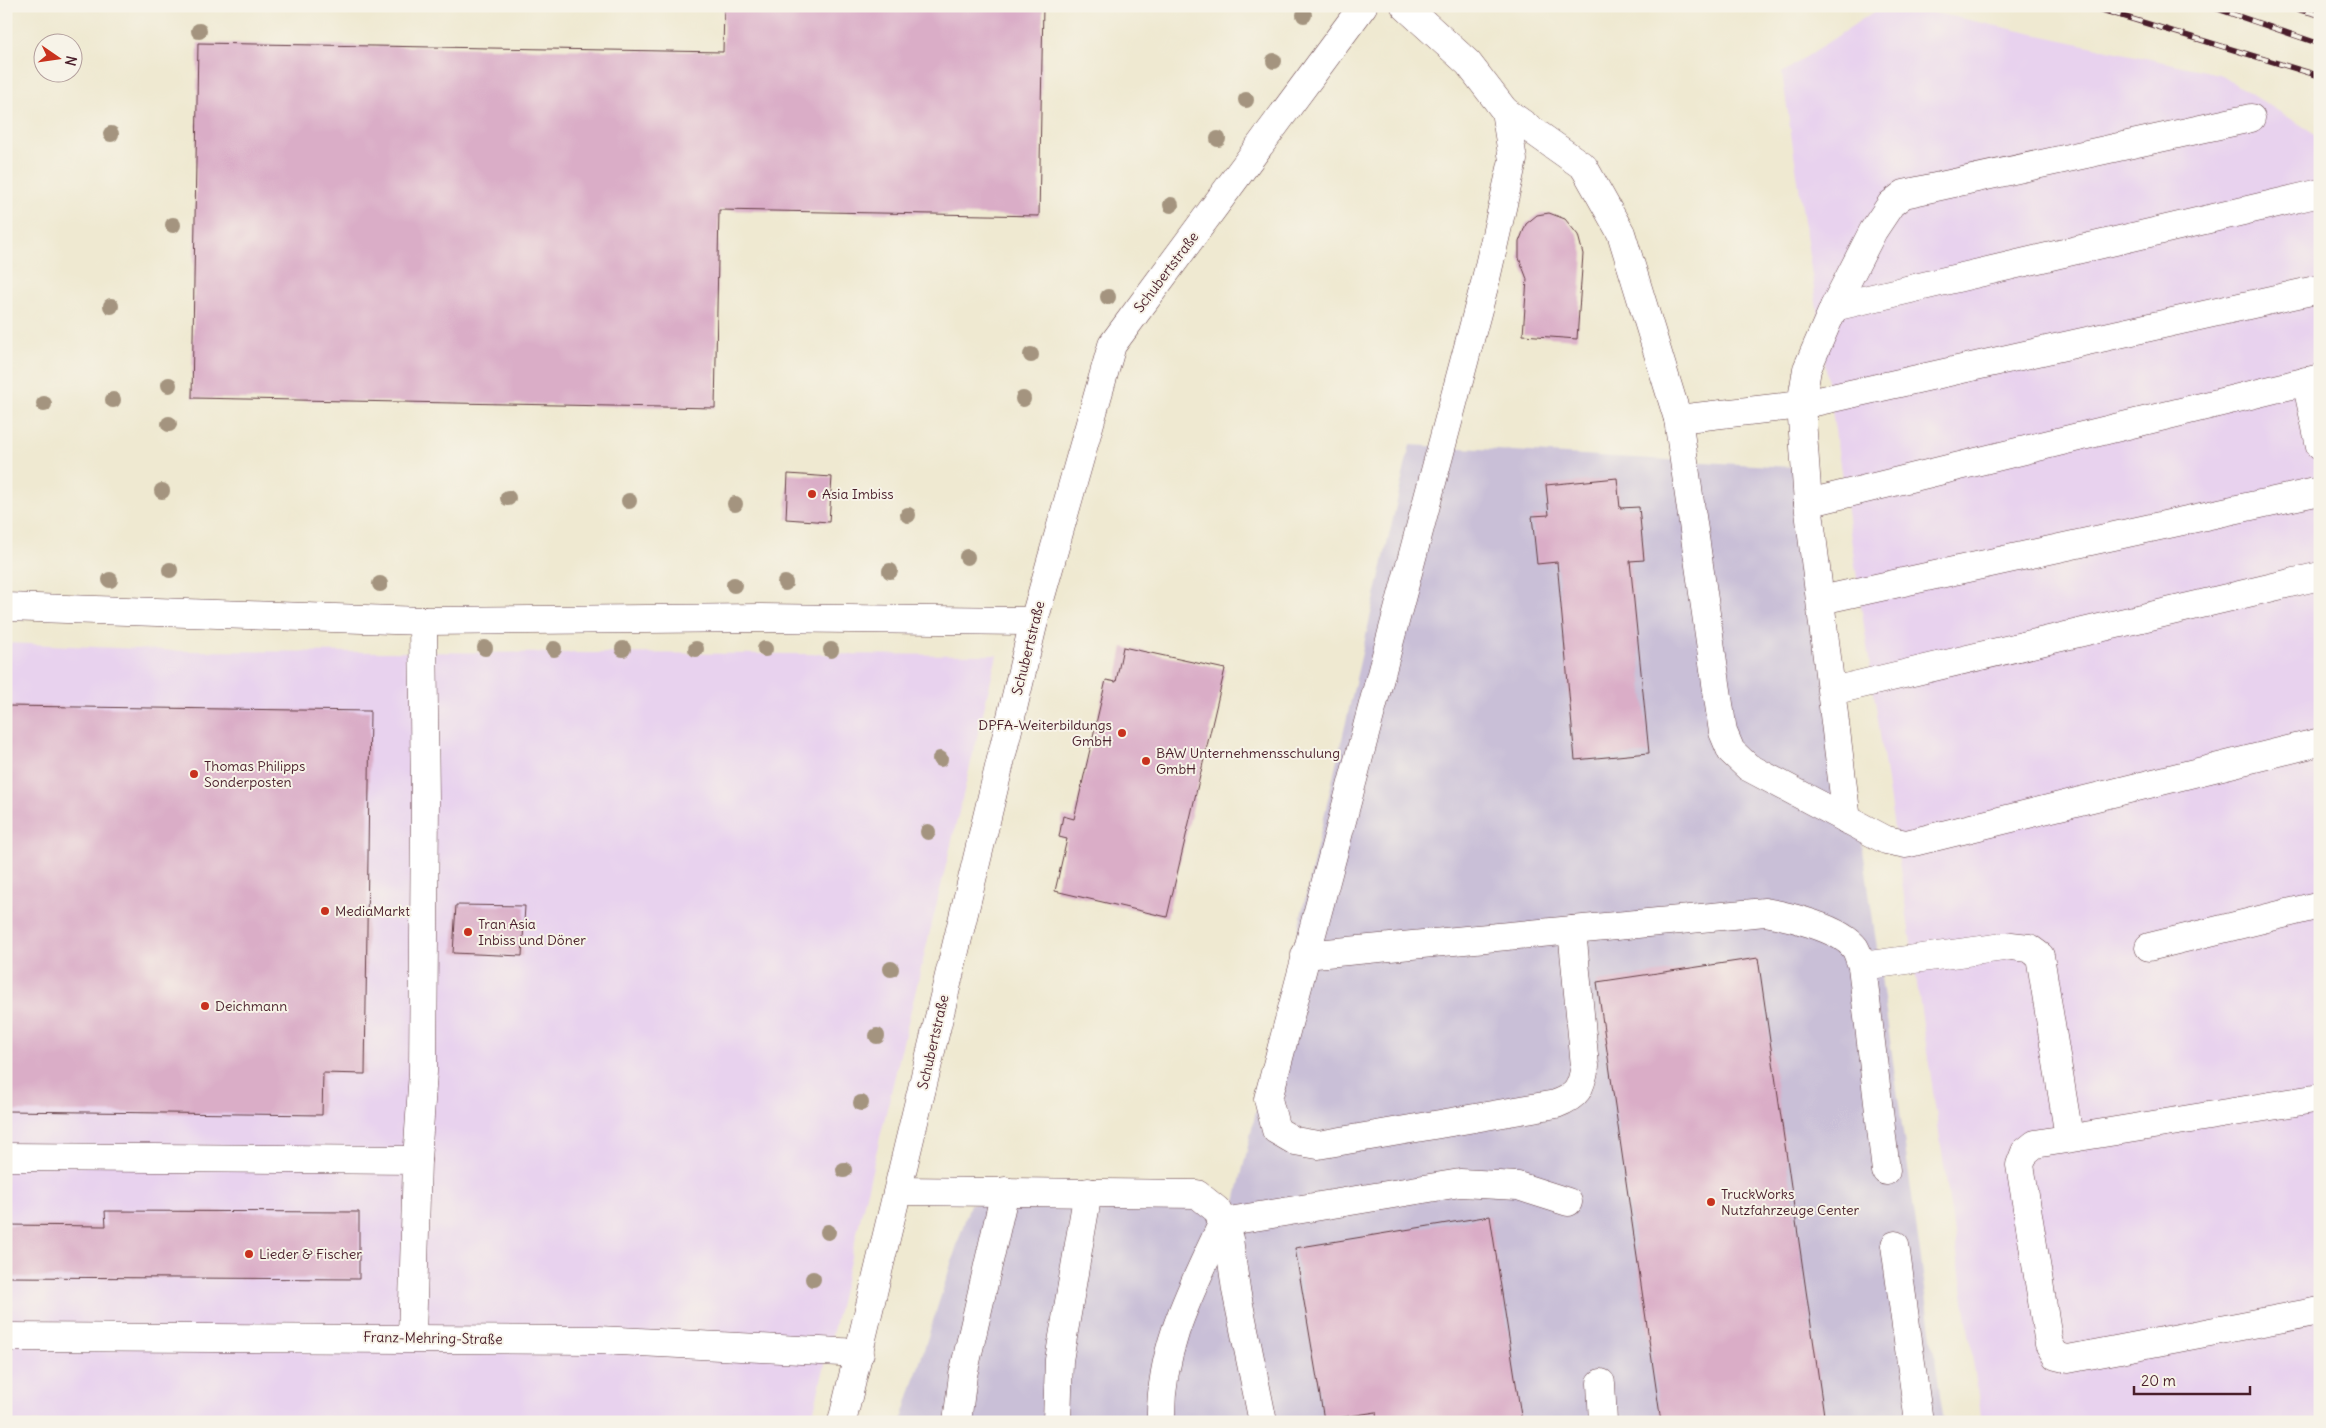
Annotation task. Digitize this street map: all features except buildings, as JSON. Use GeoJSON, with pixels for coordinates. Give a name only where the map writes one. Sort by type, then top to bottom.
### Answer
{"type":"FeatureCollection","features":[{"type":"Feature","properties":{"kind":"street","name":"Schubertstraße"},"geometry":{"type":"LineString","coordinates":[[842,1422],[1034,621],[1112,345],[1363,6]]}},
{"type":"Feature","properties":{"kind":"street"},"geometry":{"type":"LineString","coordinates":[[1405,6],[1468,63],[1505,111],[1584,167],[1621,232],[1678,419],[1723,732],[1731,751],[1748,768],[1886,840],[1906,844],[2320,742]]}},
{"type":"Feature","properties":{"kind":"street"},"geometry":{"type":"LineString","coordinates":[[1505,111],[1513,160],[1487,273],[1268,1099],[1276,1130],[1295,1141],[1318,1145],[1556,1104],[1571,1099],[1581,1085],[1585,1066],[1572,930]]}},
{"type":"Feature","properties":{"kind":"street"},"geometry":{"type":"LineString","coordinates":[[1847,820],[1808,503],[1800,405],[1807,369],[1834,307],[1873,231],[1891,204],[1904,194],[2251,118]]}},
{"type":"Feature","properties":{"kind":"street"},"geometry":{"type":"LineString","coordinates":[[1834,307],[2320,193]]}},
{"type":"Feature","properties":{"kind":"street"},"geometry":{"type":"LineString","coordinates":[[1678,419],[1800,405],[2320,289]]}},
{"type":"Feature","properties":{"kind":"street"},"geometry":{"type":"LineString","coordinates":[[1808,503],[2313,379],[2320,446]]}},
{"type":"Feature","properties":{"kind":"street"},"geometry":{"type":"LineString","coordinates":[[1821,600],[2320,491]]}},
{"type":"Feature","properties":{"kind":"street"},"geometry":{"type":"LineString","coordinates":[[1832,691],[2320,576]]}},
{"type":"Feature","properties":{"kind":"street"},"geometry":{"type":"LineString","coordinates":[[6,607],[423,621],[760,618],[1034,621]]}},
{"type":"Feature","properties":{"kind":"street"},"geometry":{"type":"LineString","coordinates":[[412,1338],[417,1160],[423,1072],[425,887],[423,621]]}},
{"type":"Feature","properties":{"kind":"street"},"geometry":{"type":"LineString","coordinates":[[2149,947],[2320,905]]}},
{"type":"Feature","properties":{"kind":"street"},"geometry":{"type":"LineString","coordinates":[[1305,956],[1765,912],[1788,916],[1841,936],[1855,948],[1862,966],[1886,1171]]}},
{"type":"Feature","properties":{"kind":"street"},"geometry":{"type":"LineString","coordinates":[[1862,966],[2011,946],[2029,948],[2040,956],[2069,1137]]}},
{"type":"Feature","properties":{"kind":"street"},"geometry":{"type":"LineString","coordinates":[[2320,1098],[2035,1144],[2025,1152],[2020,1165],[2049,1344],[2056,1356],[2068,1359],[2320,1311]]}},
{"type":"Feature","properties":{"kind":"street"},"geometry":{"type":"LineString","coordinates":[[6,1157],[417,1160]]}},
{"type":"Feature","properties":{"kind":"street"},"geometry":{"type":"LineString","coordinates":[[1224,1222],[1460,1183],[1518,1186],[1568,1202]]}},
{"type":"Feature","properties":{"kind":"street"},"geometry":{"type":"LineString","coordinates":[[898,1191],[1197,1194],[1217,1210],[1224,1222],[1229,1239],[1236,1290],[1263,1422]]}},
{"type":"Feature","properties":{"kind":"street"},"geometry":{"type":"LineString","coordinates":[[957,1422],[963,1375],[1005,1191]]}},
{"type":"Feature","properties":{"kind":"street"},"geometry":{"type":"LineString","coordinates":[[1057,1422],[1059,1360],[1088,1192]]}},
{"type":"Feature","properties":{"kind":"street"},"geometry":{"type":"LineString","coordinates":[[1161,1422],[1160,1399],[1171,1339],[1183,1308],[1224,1222]]}},
{"type":"Feature","properties":{"kind":"street"},"geometry":{"type":"LineString","coordinates":[[1895,1246],[1919,1422]]}},
{"type":"Feature","properties":{"kind":"street","name":"Franz-Mehring-Straße"},"geometry":{"type":"LineString","coordinates":[[6,1337],[598,1340],[860,1352]]}},
{"type":"Feature","properties":{"kind":"street"},"geometry":{"type":"LineString","coordinates":[[1601,1383],[1603,1422]]}},
{"type":"Feature","properties":{"kind":"shaded area"},"geometry":{"type":"Polygon","coordinates":[[[1882,6],[1904,6],[2219,74],[2320,137],[2320,1422],[1982,1422],[1782,73],[1882,6]]]}},
{"type":"Feature","properties":{"kind":"shaded area"},"geometry":{"type":"Polygon","coordinates":[[[1410,445],[1809,468],[1944,1422],[901,1422],[970,1204],[1235,1202],[1410,445]]]}},
{"type":"Feature","properties":{"kind":"shaded area"},"geometry":{"type":"Polygon","coordinates":[[[6,643],[184,651],[997,655],[811,1422],[6,1422],[6,643]]]}},
{"type":"Feature","properties":{"kind":"railway"},"geometry":{"type":"LineString","coordinates":[[2089,6],[2320,76]]}},
{"type":"Feature","properties":{"kind":"railway"},"geometry":{"type":"LineString","coordinates":[[2209,6],[2320,44]]}},
{"type":"Feature","properties":{"kind":"railway"},"geometry":{"type":"LineString","coordinates":[[2285,6],[2320,15]]}},
{"type":"Feature","properties":{"kind":"place","name":"Asia Imbiss"},"geometry":{"type":"Point","coordinates":[812,494]}},
{"type":"Feature","properties":{"kind":"place","name":"DPFA-Weiterbildungs GmbH"},"geometry":{"type":"Point","coordinates":[1122,733]}},
{"type":"Feature","properties":{"kind":"place","name":"BAW Unternehmensschulung GmbH"},"geometry":{"type":"Point","coordinates":[1146,761]}},
{"type":"Feature","properties":{"kind":"place","name":"Thomas Philipps Sonderposten"},"geometry":{"type":"Point","coordinates":[194,774]}},
{"type":"Feature","properties":{"kind":"place","name":"MediaMarkt"},"geometry":{"type":"Point","coordinates":[325,911]}},
{"type":"Feature","properties":{"kind":"place","name":"Tran Asia Inbiss und Döner"},"geometry":{"type":"Point","coordinates":[468,932]}},
{"type":"Feature","properties":{"kind":"place","name":"Deichmann"},"geometry":{"type":"Point","coordinates":[205,1006]}},
{"type":"Feature","properties":{"kind":"place","name":"TruckWorks Nutzfahrzeuge Center"},"geometry":{"type":"Point","coordinates":[1711,1202]}},
{"type":"Feature","properties":{"kind":"place","name":"Lieder & Fischer"},"geometry":{"type":"Point","coordinates":[249,1254]}}]}
